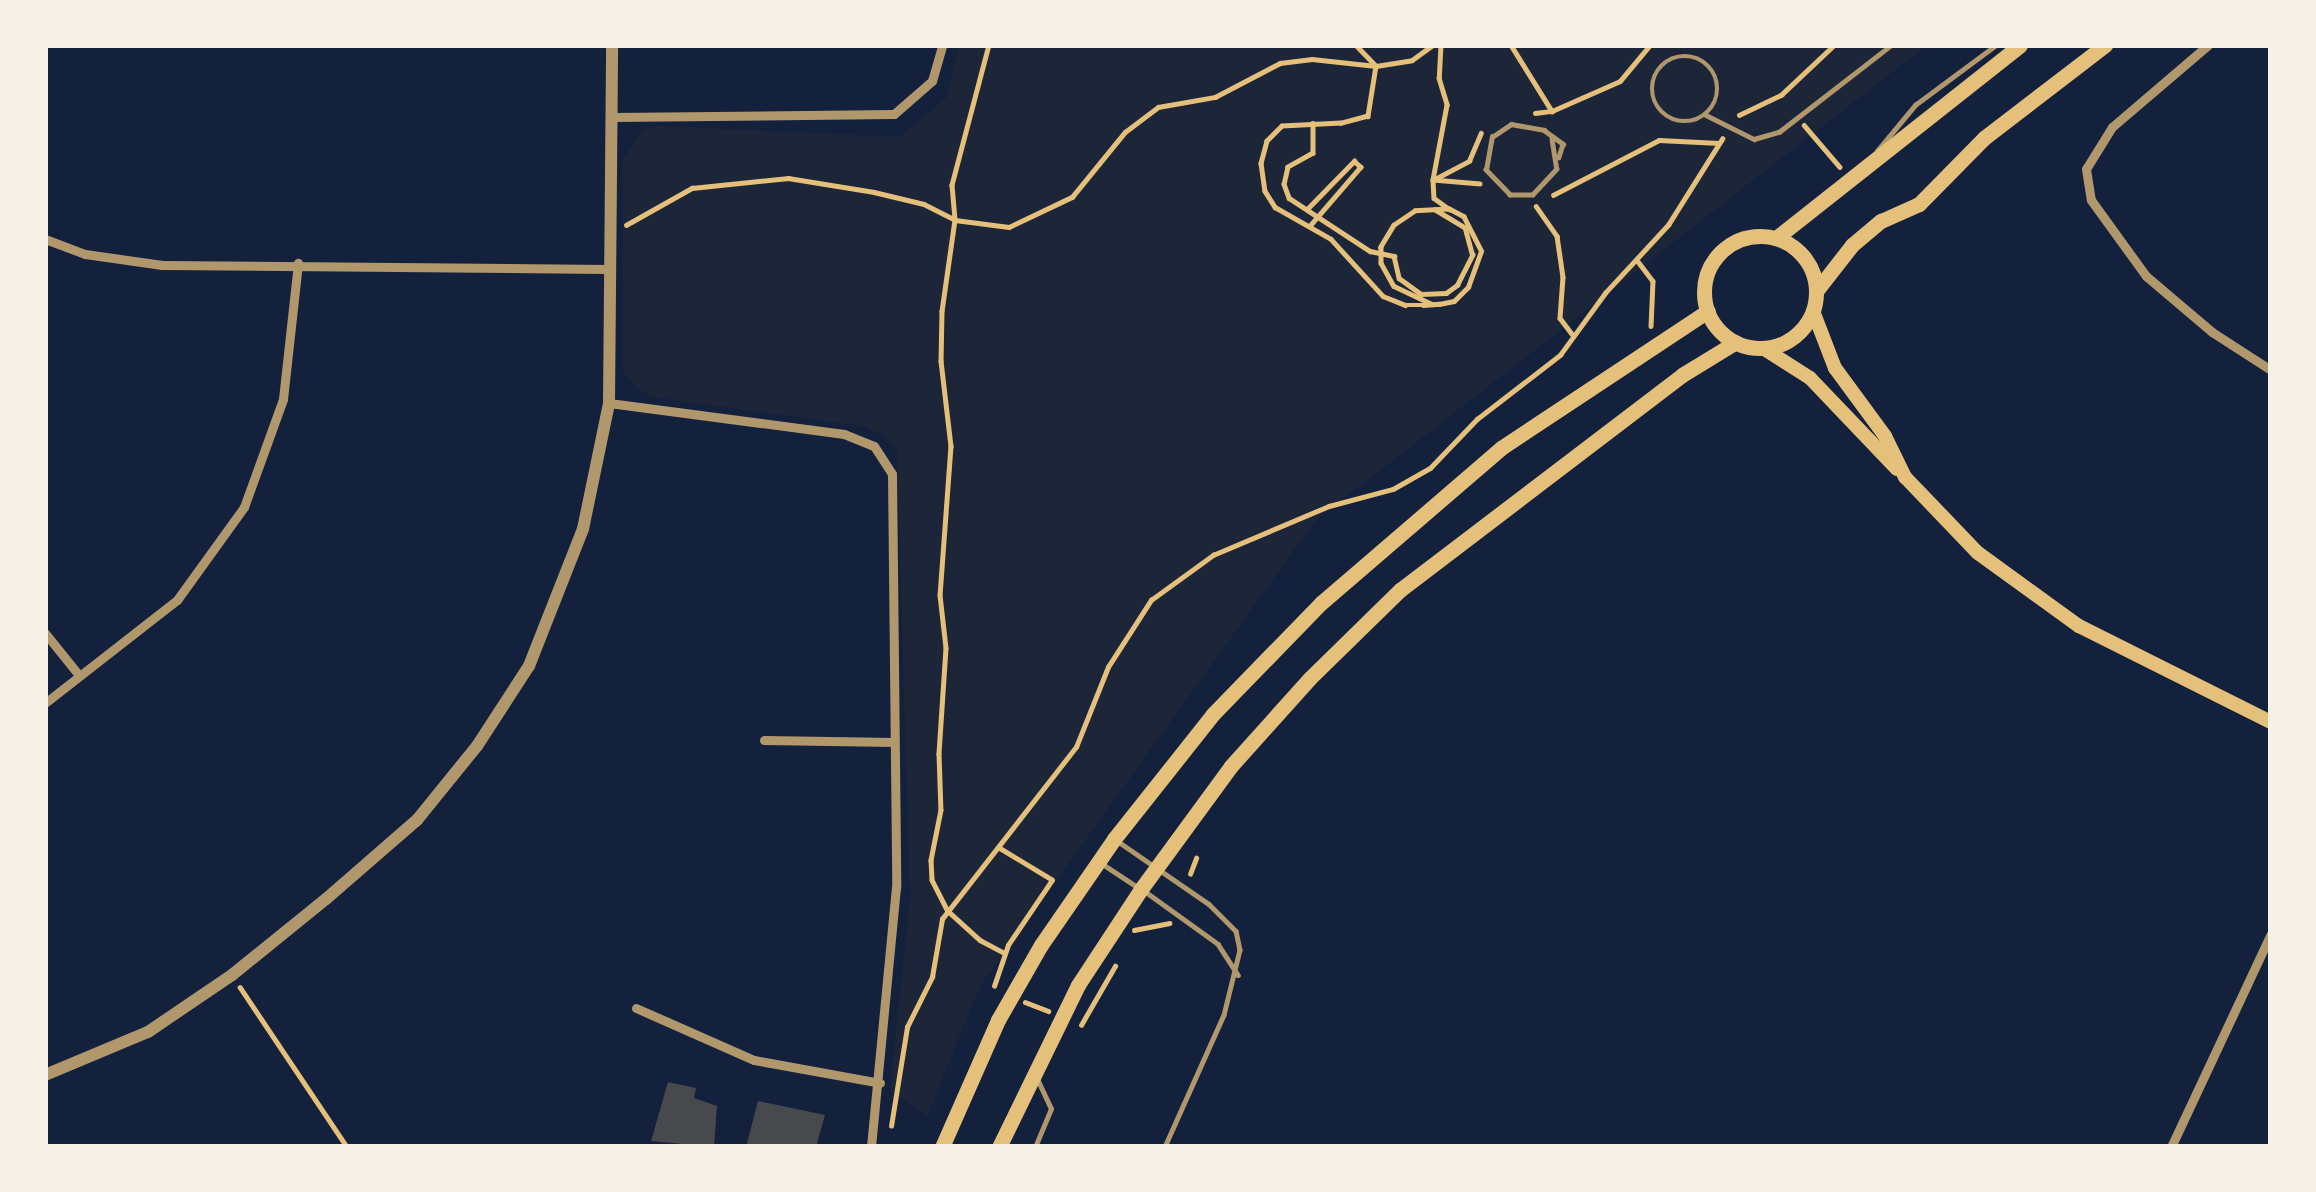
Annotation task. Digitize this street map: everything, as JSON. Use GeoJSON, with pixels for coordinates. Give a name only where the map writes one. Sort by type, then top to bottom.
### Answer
{"type":"FeatureCollection","features":[{"type":"Feature","properties":{"kind":"main road"},"geometry":{"type":"LineString","coordinates":[[1776,238],[2020,45]]}},
{"type":"Feature","properties":{"kind":"main road"},"geometry":{"type":"LineString","coordinates":[[1763,348],[1794,337],[1813,311],[1817,290],[1852,245],[1881,221],[1918,204],[1984,138],[2095,48]]}},
{"type":"Feature","properties":{"kind":"main road"},"geometry":{"type":"LineString","coordinates":[[1817,290],[1800,253],[1776,238],[1746,238],[1719,254],[1706,281],[1708,311],[1736,342],[1763,348],[1810,378],[1870,446],[1906,476]]}},
{"type":"Feature","properties":{"kind":"main road"},"geometry":{"type":"LineString","coordinates":[[941,1147],[1010,996],[1114,839],[1227,700],[1396,534],[1535,423],[1708,311]]}},
{"type":"Feature","properties":{"kind":"main road"},"geometry":{"type":"LineString","coordinates":[[1813,311],[1835,368],[1885,436],[1906,476],[1931,510],[1978,554],[2053,610],[2271,722]]}},
{"type":"Feature","properties":{"kind":"main road"},"geometry":{"type":"LineString","coordinates":[[999,1147],[1062,1017],[1141,889],[1231,766],[1400,590],[1682,374],[1736,342]]}},
{"type":"Feature","properties":{"kind":"street"},"geometry":{"type":"LineString","coordinates":[[45,1075],[148,1032],[232,976],[417,820],[505,706],[545,633],[565,582],[583,529],[609,403],[612,45]]}},
{"type":"Feature","properties":{"kind":"street"},"geometry":{"type":"LineString","coordinates":[[614,116],[894,114],[932,81],[942,45]]}},
{"type":"Feature","properties":{"kind":"street"},"geometry":{"type":"LineString","coordinates":[[2208,45],[2112,127],[2086,170],[2091,200],[2146,276],[2212,332],[2271,370]]}},
{"type":"Feature","properties":{"kind":"street"},"geometry":{"type":"LineString","coordinates":[[45,238],[85,254],[162,265],[298,262],[608,269]]}},
{"type":"Feature","properties":{"kind":"street"},"geometry":{"type":"LineString","coordinates":[[45,703],[178,600],[244,507],[283,399],[298,262]]}},
{"type":"Feature","properties":{"kind":"street"},"geometry":{"type":"LineString","coordinates":[[609,403],[864,439],[882,454],[892,474],[896,887],[871,1147]]}},
{"type":"Feature","properties":{"kind":"street"},"geometry":{"type":"LineString","coordinates":[[45,633],[78,674]]}},
{"type":"Feature","properties":{"kind":"street"},"geometry":{"type":"LineString","coordinates":[[764,740],[894,742]]}},
{"type":"Feature","properties":{"kind":"street"},"geometry":{"type":"LineString","coordinates":[[2170,1147],[2271,934]]}},
{"type":"Feature","properties":{"kind":"street"},"geometry":{"type":"LineString","coordinates":[[636,1008],[754,1060],[880,1084]]}},
{"type":"Feature","properties":{"kind":"lane"},"geometry":{"type":"LineString","coordinates":[[1706,115],[1718,86],[1708,65],[1682,56],[1662,64],[1652,83],[1659,109],[1681,122],[1706,115],[1754,139],[1779,132],[1891,45]]}},
{"type":"Feature","properties":{"kind":"lane"},"geometry":{"type":"LineString","coordinates":[[1867,165],[1915,105],[1996,45]]}},
{"type":"Feature","properties":{"kind":"lane"},"geometry":{"type":"LineString","coordinates":[[1522,122],[1552,139],[1559,158],[1552,181],[1533,195],[1510,195],[1486,170],[1486,147],[1500,129],[1522,122]]}},
{"type":"Feature","properties":{"kind":"lane"},"geometry":{"type":"LineString","coordinates":[[1114,839],[1184,887],[1236,931],[1238,975],[1166,1147]]}},
{"type":"Feature","properties":{"kind":"lane"},"geometry":{"type":"LineString","coordinates":[[1098,861],[1218,944],[1238,975]]}},
{"type":"Feature","properties":{"kind":"lane"},"geometry":{"type":"LineString","coordinates":[[1033,1072],[1051,1109],[1035,1147]]}},
{"type":"Feature","properties":{"kind":"path"},"geometry":{"type":"LineString","coordinates":[[989,45],[952,185],[955,220],[941,344],[951,446],[940,596],[946,648],[941,810],[931,860],[932,880],[948,910],[980,940],[1004,953]]}},
{"type":"Feature","properties":{"kind":"path"},"geometry":{"type":"LineString","coordinates":[[1356,45],[1376,66]]}},
{"type":"Feature","properties":{"kind":"path"},"geometry":{"type":"LineString","coordinates":[[607,228],[633,224],[692,188],[788,178],[924,203],[955,220],[1009,226],[1059,206],[1084,185],[1139,118],[1158,107],[1215,97],[1280,63],[1312,58],[1376,66],[1412,60],[1437,45],[1439,78],[1448,105],[1433,180],[1434,198],[1473,228],[1480,251],[1468,287],[1448,302],[1405,305],[1383,296],[1331,239],[1275,207],[1265,191],[1261,163],[1268,141],[1282,126],[1368,116],[1376,66]]}},
{"type":"Feature","properties":{"kind":"path"},"geometry":{"type":"LineString","coordinates":[[1511,45],[1552,111],[1620,81],[1650,45]]}},
{"type":"Feature","properties":{"kind":"path"},"geometry":{"type":"LineString","coordinates":[[889,1134],[907,1027],[932,977],[939,928],[948,910],[1076,747],[1115,653],[1172,581],[1228,548],[1416,478],[1477,419],[1545,372],[1668,225],[1728,129],[1749,107],[1780,95],[1834,45]]}},
{"type":"Feature","properties":{"kind":"path"},"geometry":{"type":"LineString","coordinates":[[1313,123],[1313,153],[1288,167],[1284,184],[1289,197],[1370,251],[1394,256],[1399,278],[1411,289],[1446,293]]}},
{"type":"Feature","properties":{"kind":"path"},"geometry":{"type":"LineString","coordinates":[[1573,335],[1560,318],[1563,278],[1557,236],[1536,206],[1577,179],[1659,140],[1719,143]]}},
{"type":"Feature","properties":{"kind":"path"},"geometry":{"type":"LineString","coordinates":[[1308,208],[1320,201],[1354,161],[1361,167],[1308,225]]}},
{"type":"Feature","properties":{"kind":"path"},"geometry":{"type":"LineString","coordinates":[[1432,304],[1406,296],[1382,263],[1381,248],[1403,218],[1430,208],[1450,208]]}},
{"type":"Feature","properties":{"kind":"path"},"geometry":{"type":"LineString","coordinates":[[1430,208],[1452,216],[1471,242],[1468,270],[1446,293]]}},
{"type":"Feature","properties":{"kind":"path"},"geometry":{"type":"LineString","coordinates":[[1446,293],[1448,302]]}},
{"type":"Feature","properties":{"kind":"path"},"geometry":{"type":"LineString","coordinates":[[999,848],[1052,880],[1004,953],[991,984],[1084,1027],[1124,950]]}},
{"type":"Feature","properties":{"kind":"path"},"geometry":{"type":"LineString","coordinates":[[1184,887],[1196,858]]}},
{"type":"Feature","properties":{"kind":"path"},"geometry":{"type":"LineString","coordinates":[[1133,930],[1167,926],[1174,911]]}},
{"type":"Feature","properties":{"kind":"path"},"geometry":{"type":"LineString","coordinates":[[232,976],[347,1147]]}},
{"type":"Feature","properties":{"kind":"shaded area"},"geometry":{"type":"Polygon","coordinates":[[[959,45],[1927,45],[1315,521],[980,986],[927,1116],[890,1090],[910,898],[897,450],[882,435],[863,426],[651,397],[634,385],[623,371],[623,160],[642,131],[659,126],[900,137],[946,98],[959,45]]]}},
{"type":"Feature","properties":{"kind":"building"},"geometry":{"type":"Polygon","coordinates":[[[668,1082],[696,1088],[694,1098],[717,1106],[714,1147],[651,1141],[668,1082]]]}},
{"type":"Feature","properties":{"kind":"building"},"geometry":{"type":"Polygon","coordinates":[[[758,1101],[825,1115],[816,1147],[746,1147],[758,1101]]]}}]}
